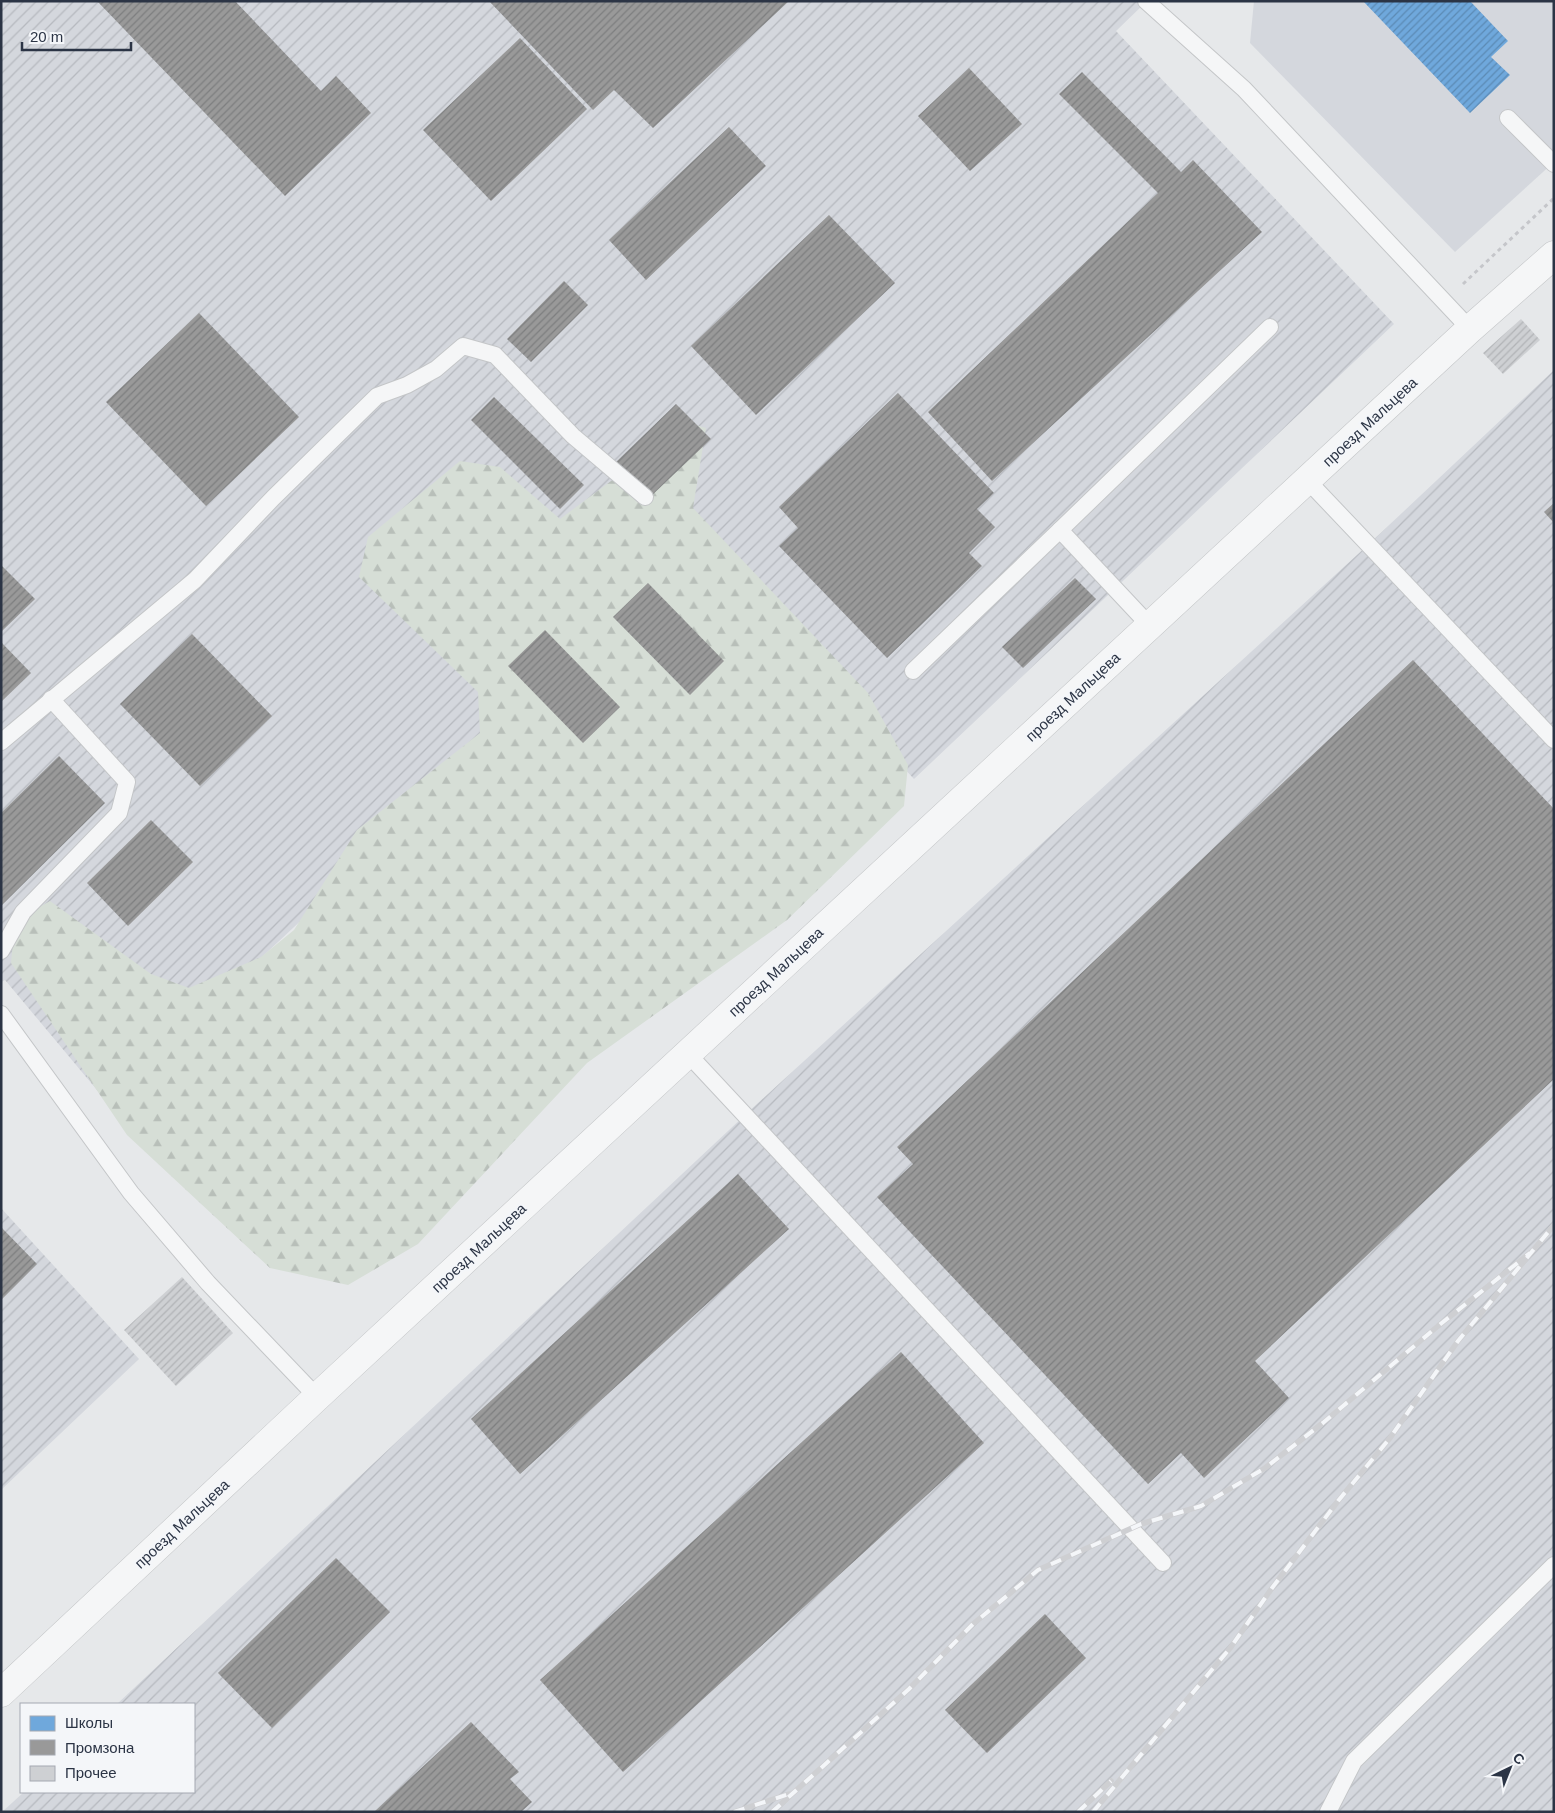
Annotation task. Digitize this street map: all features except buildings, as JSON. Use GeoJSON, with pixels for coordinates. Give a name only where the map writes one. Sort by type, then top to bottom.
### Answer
{"type":"FeatureCollection","features":[{"type":"Feature","properties":{"kind":"street","name":"проезд Мальцева"},"geometry":{"type":"LineString","coordinates":[[1,1693],[317,1397],[1470,329],[1554,255]]}},
{"type":"Feature","properties":{"kind":"lane"},"geometry":{"type":"LineString","coordinates":[[1146,1],[1244,89],[1470,329]]}},
{"type":"Feature","properties":{"kind":"lane"},"geometry":{"type":"LineString","coordinates":[[1508,118],[1554,164]]}},
{"type":"Feature","properties":{"kind":"lane"},"geometry":{"type":"LineString","coordinates":[[912,671],[1270,327]]}},
{"type":"Feature","properties":{"kind":"lane"},"geometry":{"type":"LineString","coordinates":[[1,742],[195,580],[273,498],[377,396],[407,386],[436,369],[463,346],[495,355],[573,436],[645,497]]}},
{"type":"Feature","properties":{"kind":"lane"},"geometry":{"type":"LineString","coordinates":[[1307,480],[1554,740]]}},
{"type":"Feature","properties":{"kind":"lane"},"geometry":{"type":"LineString","coordinates":[[1060,530],[1150,626]]}},
{"type":"Feature","properties":{"kind":"lane"},"geometry":{"type":"LineString","coordinates":[[1,951],[23,912],[119,813],[127,782],[51,699]]}},
{"type":"Feature","properties":{"kind":"lane"},"geometry":{"type":"LineString","coordinates":[[1,1014],[131,1193],[208,1283],[317,1397]]}},
{"type":"Feature","properties":{"kind":"lane"},"geometry":{"type":"LineString","coordinates":[[688,1054],[1163,1563]]}},
{"type":"Feature","properties":{"kind":"lane"},"geometry":{"type":"LineString","coordinates":[[1328,1812],[1354,1760],[1554,1565]]}},
{"type":"Feature","properties":{"kind":"path"},"geometry":{"type":"LineString","coordinates":[[1444,301],[1554,198]]}},
{"type":"Feature","properties":{"kind":"shaded area"},"geometry":{"type":"Polygon","coordinates":[[[1,1],[1147,1],[1116,31],[1394,324],[914,779],[699,548],[107,1102],[5,980],[1,982],[1,1]]]}},
{"type":"Feature","properties":{"kind":"shaded area"},"geometry":{"type":"Polygon","coordinates":[[[1254,1],[1554,1],[1554,162],[1455,252],[1250,43],[1254,1]]]}},
{"type":"Feature","properties":{"kind":"shaded area"},"geometry":{"type":"Polygon","coordinates":[[[1554,370],[1554,1812],[2,1812],[23,1793],[195,1793],[195,1703],[118,1703],[745,1115],[1369,544],[1554,370]]]}},
{"type":"Feature","properties":{"kind":"shaded area"},"geometry":{"type":"Polygon","coordinates":[[[1,1208],[139,1359],[1,1490],[1,1208]]]}},
{"type":"Feature","properties":{"kind":"green space"},"geometry":{"type":"Polygon","coordinates":[[[689,423],[706,428],[693,508],[868,693],[908,765],[904,806],[787,920],[587,1063],[418,1244],[348,1285],[270,1268],[127,1135],[11,963],[15,921],[50,901],[151,974],[189,988],[261,957],[294,930],[357,830],[480,733],[478,692],[359,577],[368,537],[460,461],[500,467],[560,519],[689,423]]]}},
{"type":"Feature","properties":{"kind":"railway"},"geometry":{"type":"LineString","coordinates":[[1093,1812],[1231,1647],[1272,1588],[1338,1501],[1390,1438],[1458,1341],[1554,1225]]}},
{"type":"Feature","properties":{"kind":"railway"},"geometry":{"type":"LineString","coordinates":[[772,1812],[909,1689],[973,1624],[1038,1570],[1141,1524],[1201,1506],[1265,1468],[1530,1253]]}},
{"type":"Feature","properties":{"kind":"railway"},"geometry":{"type":"LineString","coordinates":[[1078,1812],[1111,1781]]}},
{"type":"Feature","properties":{"kind":"railway"},"geometry":{"type":"LineString","coordinates":[[734,1812],[789,1794]]}}]}
